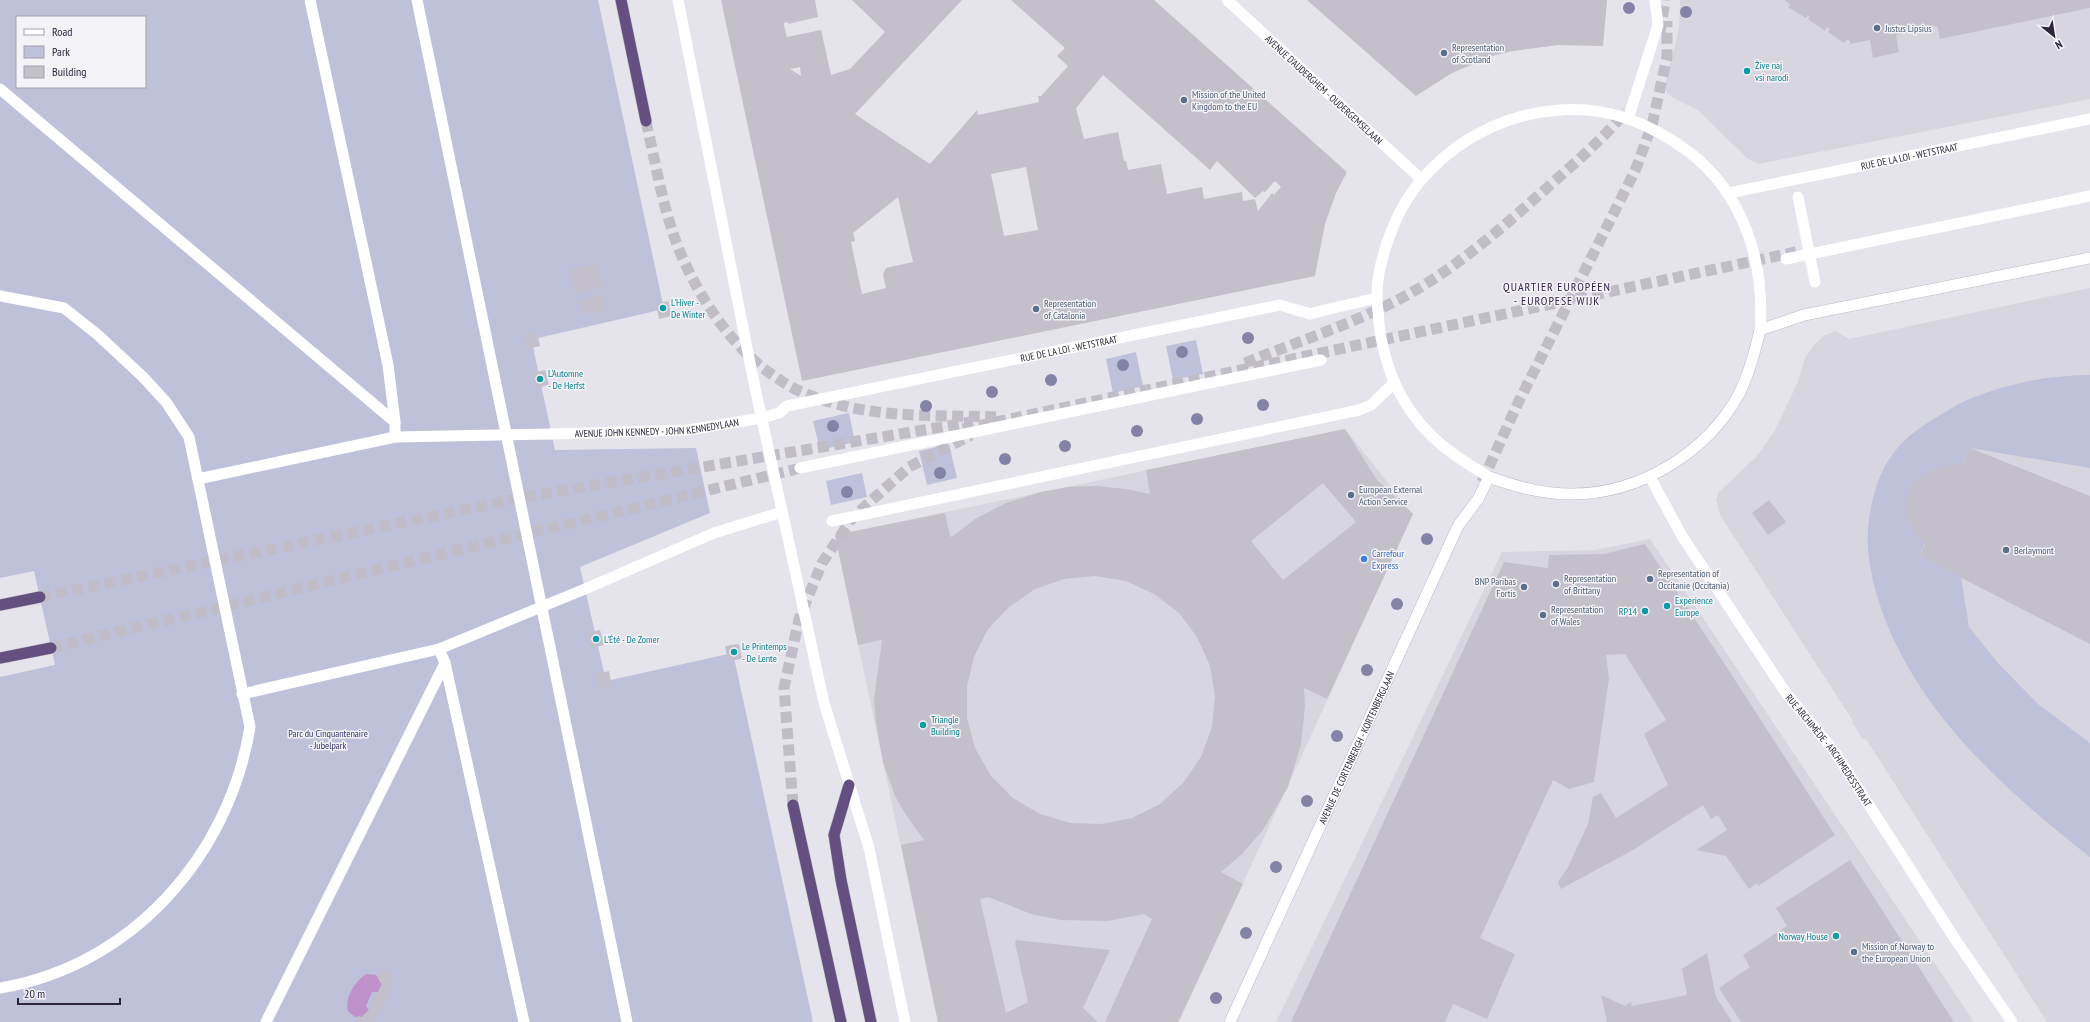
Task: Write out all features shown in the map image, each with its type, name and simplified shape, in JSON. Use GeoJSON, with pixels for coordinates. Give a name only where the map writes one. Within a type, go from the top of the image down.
{"type":"FeatureCollection","features":[{"type":"Feature","properties":{"kind":"highway"},"geometry":{"type":"LineString","coordinates":[[621,0],[646,121]]}},
{"type":"Feature","properties":{"kind":"highway"},"geometry":{"type":"LineString","coordinates":[[0,605],[40,597]]}},
{"type":"Feature","properties":{"kind":"highway"},"geometry":{"type":"LineString","coordinates":[[0,658],[51,648]]}},
{"type":"Feature","properties":{"kind":"highway"},"geometry":{"type":"LineString","coordinates":[[849,785],[834,835],[841,880],[871,1022]]}},
{"type":"Feature","properties":{"kind":"highway"},"geometry":{"type":"LineString","coordinates":[[792,805],[841,1022]]}},
{"type":"Feature","properties":{"kind":"street"},"geometry":{"type":"LineString","coordinates":[[310,0],[388,366],[395,422],[395,437]]}},
{"type":"Feature","properties":{"kind":"street"},"geometry":{"type":"LineString","coordinates":[[417,0],[627,1022]]}},
{"type":"Feature","properties":{"kind":"street"},"geometry":{"type":"LineString","coordinates":[[678,0],[762,418],[824,703],[869,848],[905,1022]]}},
{"type":"Feature","properties":{"kind":"street","name":"AVENUE D'AUDERGHEM - OUDERGEMSELAAN"},"geometry":{"type":"LineString","coordinates":[[1226,0],[1421,178]]}},
{"type":"Feature","properties":{"kind":"street"},"geometry":{"type":"LineString","coordinates":[[1628,119],[1658,26],[1655,0]]}},
{"type":"Feature","properties":{"kind":"street"},"geometry":{"type":"LineString","coordinates":[[0,89],[395,422]]}},
{"type":"Feature","properties":{"kind":"street"},"geometry":{"type":"LineString","coordinates":[[1588,110],[1628,119],[1668,136],[1702,162],[1729,193],[1747,226],[1757,265],[1762,304],[1760,330],[1754,356],[1738,394],[1715,428],[1685,456],[1650,477],[1630,485],[1601,492],[1572,494],[1544,493],[1516,487],[1489,477],[1450,453],[1418,422],[1394,383],[1382,348],[1377,298],[1383,255],[1398,214],[1421,178],[1444,156],[1470,138],[1498,124],[1547,111],[1588,110]]}},
{"type":"Feature","properties":{"kind":"street","name":"RUE DE LA LOI - WETSTRAAT"},"geometry":{"type":"LineString","coordinates":[[1729,193],[2090,119]]}},
{"type":"Feature","properties":{"kind":"street"},"geometry":{"type":"LineString","coordinates":[[1798,196],[1815,282]]}},
{"type":"Feature","properties":{"kind":"street"},"geometry":{"type":"LineString","coordinates":[[1786,259],[2090,196]]}},
{"type":"Feature","properties":{"kind":"street"},"geometry":{"type":"LineString","coordinates":[[1760,330],[1804,315],[2090,258]]}},
{"type":"Feature","properties":{"kind":"street"},"geometry":{"type":"LineString","coordinates":[[0,296],[64,308],[98,335],[143,377],[179,419],[189,436],[250,727],[245,757],[238,782],[216,830],[183,879],[145,920],[104,949],[85,960],[42,978],[0,988]]}},
{"type":"Feature","properties":{"kind":"street","name":"RUE DE LA LOI - WETSTRAAT"},"geometry":{"type":"LineString","coordinates":[[762,418],[779,414],[787,406],[1280,305],[1310,314],[1377,298]]}},
{"type":"Feature","properties":{"kind":"street"},"geometry":{"type":"LineString","coordinates":[[800,468],[1321,360]]}},
{"type":"Feature","properties":{"kind":"street"},"geometry":{"type":"LineString","coordinates":[[832,521],[1359,410],[1371,405],[1394,383]]}},
{"type":"Feature","properties":{"kind":"street","name":"AVENUE JOHN KENNEDY - JOHN KENNEDYLAAN"},"geometry":{"type":"LineString","coordinates":[[198,479],[395,437],[688,430],[762,418]]}},
{"type":"Feature","properties":{"kind":"street","name":"AVENUE DE CORTENBERGH - KORTENBERGLAAN"},"geometry":{"type":"LineString","coordinates":[[1230,1022],[1458,526],[1478,499],[1489,477]]}},
{"type":"Feature","properties":{"kind":"street","name":"RUE ARCHIMÈDE - ARCHIMEDESSTRAAT"},"geometry":{"type":"LineString","coordinates":[[1650,477],[1682,536],[1786,693],[1835,752],[1955,939],[2012,1022]]}},
{"type":"Feature","properties":{"kind":"street"},"geometry":{"type":"LineString","coordinates":[[242,694],[439,649],[714,534],[782,512]]}},
{"type":"Feature","properties":{"kind":"street"},"geometry":{"type":"LineString","coordinates":[[439,649],[445,663],[524,1022]]}},
{"type":"Feature","properties":{"kind":"street"},"geometry":{"type":"LineString","coordinates":[[266,1022],[445,663]]}},
{"type":"Feature","properties":{"kind":"shaded area"},"geometry":{"type":"Polygon","coordinates":[[[1680,0],[2090,0],[2090,99],[1758,164],[1747,158],[1699,111],[1670,96],[1666,92],[1666,82],[1679,28],[1680,0]]]}},
{"type":"Feature","properties":{"kind":"shaded area"},"geometry":{"type":"Polygon","coordinates":[[[2090,288],[2090,1022],[2047,1022],[1866,739],[1863,740],[1852,722],[1853,721],[1720,515],[1716,499],[1719,492],[1757,456],[1774,432],[1798,382],[1805,358],[1814,345],[1825,335],[1836,331],[1849,339],[2090,288]]]}},
{"type":"Feature","properties":{"kind":"shaded area","name":"Triangle Building"},"geometry":{"type":"Polygon","coordinates":[[[1345,429],[1413,514],[1179,1022],[938,1022],[835,535],[1345,429]]]}},
{"type":"Feature","properties":{"kind":"shaded area"},"geometry":{"type":"Polygon","coordinates":[[[1650,539],[1974,1022],[1276,1022],[1502,552],[1595,550],[1650,539]]]}},
{"type":"Feature","properties":{"kind":"shaded area"},"geometry":{"type":"Polygon","coordinates":[[[366,974],[376,975],[382,984],[378,992],[372,992],[366,1006],[369,1010],[362,1017],[355,1017],[348,1011],[347,1006],[349,996],[354,986],[366,974]]]}},
{"type":"Feature","properties":{"kind":"green space","name":"Parc du Cinquantenaire - Jubelpark"},"geometry":{"type":"Polygon","coordinates":[[[0,0],[598,0],[664,309],[538,338],[533,347],[555,450],[696,448],[710,513],[580,567],[606,681],[733,653],[813,1022],[0,1022],[0,677],[55,665],[34,571],[0,578],[0,0]]]}},
{"type":"Feature","properties":{"kind":"green space"},"geometry":{"type":"Polygon","coordinates":[[[1196,340],[1203,374],[1173,380],[1166,346],[1196,340]]]}},
{"type":"Feature","properties":{"kind":"green space"},"geometry":{"type":"Polygon","coordinates":[[[1136,352],[1143,386],[1113,393],[1106,359],[1136,352]]]}},
{"type":"Feature","properties":{"kind":"green space"},"geometry":{"type":"Polygon","coordinates":[[[2074,375],[2090,375],[2090,468],[1970,448],[1919,556],[1961,577],[1969,627],[1998,663],[2038,704],[2090,743],[2090,857],[2057,831],[1994,774],[1964,743],[1937,711],[1913,676],[1893,639],[1878,599],[1868,554],[1868,531],[1874,493],[1885,467],[1900,445],[1921,427],[1961,403],[2010,385],[2074,375]]]}},
{"type":"Feature","properties":{"kind":"green space"},"geometry":{"type":"Polygon","coordinates":[[[849,413],[855,442],[820,450],[813,421],[849,413]]]}},
{"type":"Feature","properties":{"kind":"green space"},"geometry":{"type":"Polygon","coordinates":[[[949,444],[957,478],[927,485],[919,451],[949,444]]]}},
{"type":"Feature","properties":{"kind":"green space"},"geometry":{"type":"Polygon","coordinates":[[[862,473],[867,497],[831,505],[826,481],[862,473]]]}},
{"type":"Feature","properties":{"kind":"building"},"geometry":{"type":"Polygon","coordinates":[[[721,0],[815,0],[818,17],[788,24],[788,22],[784,23],[784,25],[787,37],[821,30],[831,75],[850,69],[885,32],[852,0],[962,0],[855,114],[930,164],[977,110],[978,115],[1039,102],[1038,96],[1041,96],[1068,66],[1057,56],[1065,48],[1011,0],[1154,0],[1347,172],[1336,193],[1325,224],[1315,276],[802,381],[721,0]],[[800,67],[790,69],[801,76],[800,67]],[[1103,75],[1076,108],[1084,139],[1118,132],[1124,161],[1126,161],[1128,170],[1161,164],[1167,194],[1202,187],[1204,199],[1242,192],[1243,201],[1255,199],[1258,211],[1272,193],[1274,195],[1281,187],[1275,181],[1265,192],[1263,191],[1255,198],[1217,161],[1210,170],[1103,75]],[[1026,167],[991,174],[1004,236],[1038,230],[1026,167]],[[898,197],[853,233],[855,241],[851,242],[862,294],[886,288],[883,274],[886,268],[913,262],[898,197]]]}},
{"type":"Feature","properties":{"kind":"building"},"geometry":{"type":"Polygon","coordinates":[[[1307,0],[1607,1],[1603,46],[1558,45],[1513,51],[1492,56],[1452,73],[1416,96],[1307,0]]]}},
{"type":"Feature","properties":{"kind":"building","name":"Justus Lipsius"},"geometry":{"type":"Polygon","coordinates":[[[1785,0],[2090,0],[2090,8],[1940,39],[1937,26],[1896,35],[1899,52],[1873,58],[1870,40],[1850,44],[1850,41],[1847,40],[1844,43],[1828,32],[1830,29],[1827,27],[1825,31],[1808,19],[1810,17],[1808,15],[1806,18],[1788,7],[1790,5],[1785,0]]]}},
{"type":"Feature","properties":{"kind":"building"},"geometry":{"type":"Polygon","coordinates":[[[598,264],[603,287],[575,293],[570,269],[598,264]]]}},
{"type":"Feature","properties":{"kind":"building"},"geometry":{"type":"Polygon","coordinates":[[[603,295],[606,310],[582,315],[579,300],[603,295]]]}},
{"type":"Feature","properties":{"kind":"building","name":"L'Hiver - De Winter"},"geometry":{"type":"Polygon","coordinates":[[[668,301],[672,316],[659,319],[656,304],[668,301]]]}},
{"type":"Feature","properties":{"kind":"building"},"geometry":{"type":"Polygon","coordinates":[[[537,332],[540,346],[527,349],[524,335],[537,332]]]}},
{"type":"Feature","properties":{"kind":"building","name":"L'Automne - De Herfst"},"geometry":{"type":"Polygon","coordinates":[[[545,370],[549,385],[535,388],[532,373],[545,370]]]}},
{"type":"Feature","properties":{"kind":"building","name":"Triangle Building"},"geometry":{"type":"Polygon","coordinates":[[[1345,429],[1377,480],[1413,514],[1327,699],[1304,688],[1305,706],[1301,745],[1288,787],[1263,830],[1241,855],[1221,872],[1243,884],[1178,1022],[1105,1022],[1152,919],[1144,914],[1108,921],[1060,920],[1031,914],[988,897],[980,899],[1006,1013],[1028,1002],[1015,943],[1016,940],[1110,950],[1083,1008],[1098,1022],[938,1022],[901,845],[924,840],[906,815],[895,796],[883,762],[876,723],[874,699],[882,640],[858,645],[835,535],[945,513],[950,536],[952,537],[975,519],[1006,503],[1041,492],[1068,487],[1096,486],[1126,489],[1150,494],[1146,470],[1345,429]],[[1323,483],[1251,541],[1283,580],[1356,522],[1323,483]],[[1095,576],[1064,579],[1035,589],[1009,607],[988,629],[974,657],[967,687],[967,718],[975,748],[991,776],[1013,798],[1040,814],[1070,823],[1101,824],[1132,818],[1160,804],[1183,783],[1201,757],[1212,727],[1215,696],[1210,666],[1197,637],[1179,613],[1154,594],[1126,581],[1095,576]]]}},
{"type":"Feature","properties":{"kind":"building","name":"Berlaymont"},"geometry":{"type":"Polygon","coordinates":[[[1970,448],[2090,496],[2090,644],[1919,556],[1925,545],[1907,520],[1905,502],[1912,484],[1927,472],[1953,464],[1963,463],[1970,448]]]}},
{"type":"Feature","properties":{"kind":"building"},"geometry":{"type":"Polygon","coordinates":[[[1769,500],[1786,522],[1768,535],[1752,513],[1769,500]]]}},
{"type":"Feature","properties":{"kind":"building"},"geometry":{"type":"Polygon","coordinates":[[[1645,544],[1835,835],[1758,886],[1757,883],[1749,889],[1726,856],[1696,850],[1727,830],[1718,815],[1711,819],[1703,805],[1633,850],[1561,889],[1558,882],[1568,867],[1588,824],[1593,797],[1601,793],[1616,818],[1668,785],[1644,734],[1666,720],[1625,654],[1606,655],[1609,679],[1594,782],[1569,789],[1553,780],[1480,938],[1515,954],[1487,1019],[1453,1004],[1445,1022],[1291,1022],[1504,562],[1548,568],[1549,555],[1604,554],[1645,544]]]}},
{"type":"Feature","properties":{"kind":"building","name":"L'Été - De Zomer"},"geometry":{"type":"Polygon","coordinates":[[[600,630],[604,645],[591,648],[587,633],[600,630]]]}},
{"type":"Feature","properties":{"kind":"building","name":"Le Printemps - De Lente"},"geometry":{"type":"Polygon","coordinates":[[[739,644],[742,659],[728,661],[725,646],[739,644]]]}},
{"type":"Feature","properties":{"kind":"building"},"geometry":{"type":"Polygon","coordinates":[[[609,671],[612,686],[599,689],[596,674],[609,671]]]}},
{"type":"Feature","properties":{"kind":"building","name":"Norway House"},"geometry":{"type":"Polygon","coordinates":[[[1850,860],[1954,1022],[1741,1022],[1719,988],[1750,967],[1743,955],[1787,926],[1776,908],[1850,860]]]}},
{"type":"Feature","properties":{"kind":"building"},"geometry":{"type":"Polygon","coordinates":[[[1707,953],[1716,997],[1732,1022],[1607,1022],[1601,995],[1625,1006],[1631,1002],[1632,1006],[1687,995],[1682,969],[1707,953]]]}},
{"type":"Feature","properties":{"kind":"building"},"geometry":{"type":"Polygon","coordinates":[[[383,969],[393,974],[390,993],[385,1004],[374,1022],[355,1022],[358,1016],[362,1017],[369,1010],[382,984],[378,979],[383,969]]]}},
{"type":"Feature","properties":{"kind":"tunnel"},"geometry":{"type":"LineString","coordinates":[[1660,33],[1665,0]]}},
{"type":"Feature","properties":{"kind":"tunnel"},"geometry":{"type":"LineString","coordinates":[[1482,482],[1518,403],[1635,171],[1652,125],[1667,57],[1667,21]]}},
{"type":"Feature","properties":{"kind":"tunnel"},"geometry":{"type":"LineString","coordinates":[[1245,363],[1368,314],[1426,284],[1498,231],[1579,160],[1626,111]]}},
{"type":"Feature","properties":{"kind":"tunnel"},"geometry":{"type":"LineString","coordinates":[[646,121],[667,212],[684,262],[705,301],[731,337],[763,368],[795,389],[819,399],[863,410],[901,414],[998,417]]}},
{"type":"Feature","properties":{"kind":"tunnel"},"geometry":{"type":"LineString","coordinates":[[963,429],[1796,252]]}},
{"type":"Feature","properties":{"kind":"tunnel"},"geometry":{"type":"LineString","coordinates":[[40,597],[536,495],[971,422]]}},
{"type":"Feature","properties":{"kind":"tunnel"},"geometry":{"type":"LineString","coordinates":[[793,805],[784,688],[799,619],[822,563],[853,517],[909,467],[971,435]]}},
{"type":"Feature","properties":{"kind":"tunnel"},"geometry":{"type":"LineString","coordinates":[[51,648],[809,466]]}},
{"type":"Feature","properties":{"kind":"place","name":"Justus Lipsius"},"geometry":{"type":"Point","coordinates":[1877,28]}},
{"type":"Feature","properties":{"kind":"place","name":"Representation of Scotland"},"geometry":{"type":"Point","coordinates":[1444,53]}},
{"type":"Feature","properties":{"kind":"place","name":"Žive naj vsi narodi"},"geometry":{"type":"Point","coordinates":[1747,71]}},
{"type":"Feature","properties":{"kind":"place","name":"Mission of the United Kingdom to the EU"},"geometry":{"type":"Point","coordinates":[1184,100]}},
{"type":"Feature","properties":{"kind":"place","name":"L'Hiver - De Winter"},"geometry":{"type":"Point","coordinates":[663,308]}},
{"type":"Feature","properties":{"kind":"place","name":"Representation of Catalonia"},"geometry":{"type":"Point","coordinates":[1036,309]}},
{"type":"Feature","properties":{"kind":"place","name":"L'Automne - De Herfst"},"geometry":{"type":"Point","coordinates":[540,379]}},
{"type":"Feature","properties":{"kind":"place","name":"European External Action Service"},"geometry":{"type":"Point","coordinates":[1351,495]}},
{"type":"Feature","properties":{"kind":"place","name":"Berlaymont"},"geometry":{"type":"Point","coordinates":[2006,550]}},
{"type":"Feature","properties":{"kind":"place","name":"Carrefour Express"},"geometry":{"type":"Point","coordinates":[1364,559]}},
{"type":"Feature","properties":{"kind":"place","name":"Representation of Occitanie (Occitania)"},"geometry":{"type":"Point","coordinates":[1650,579]}},
{"type":"Feature","properties":{"kind":"place","name":"Representation of Brittany"},"geometry":{"type":"Point","coordinates":[1556,584]}},
{"type":"Feature","properties":{"kind":"place","name":"BNP Paribas Fortis"},"geometry":{"type":"Point","coordinates":[1524,587]}},
{"type":"Feature","properties":{"kind":"place","name":"Experience Europe"},"geometry":{"type":"Point","coordinates":[1667,606]}},
{"type":"Feature","properties":{"kind":"place","name":"RP14"},"geometry":{"type":"Point","coordinates":[1645,611]}},
{"type":"Feature","properties":{"kind":"place","name":"Representation of Wales"},"geometry":{"type":"Point","coordinates":[1543,615]}},
{"type":"Feature","properties":{"kind":"place","name":"L'Été - De Zomer"},"geometry":{"type":"Point","coordinates":[596,639]}},
{"type":"Feature","properties":{"kind":"place","name":"Le Printemps - De Lente"},"geometry":{"type":"Point","coordinates":[734,652]}},
{"type":"Feature","properties":{"kind":"place","name":"Triangle Building"},"geometry":{"type":"Point","coordinates":[923,725]}},
{"type":"Feature","properties":{"kind":"place","name":"Norway House"},"geometry":{"type":"Point","coordinates":[1836,936]}},
{"type":"Feature","properties":{"kind":"place","name":"Mission of Norway to the European Union"},"geometry":{"type":"Point","coordinates":[1854,952]}},
{"type":"Feature","properties":{"kind":"district","name":"QUARTIER EUROPÉEN - EUROPESE WIJK"},"geometry":{"type":"Point","coordinates":[1557,293]}}]}
